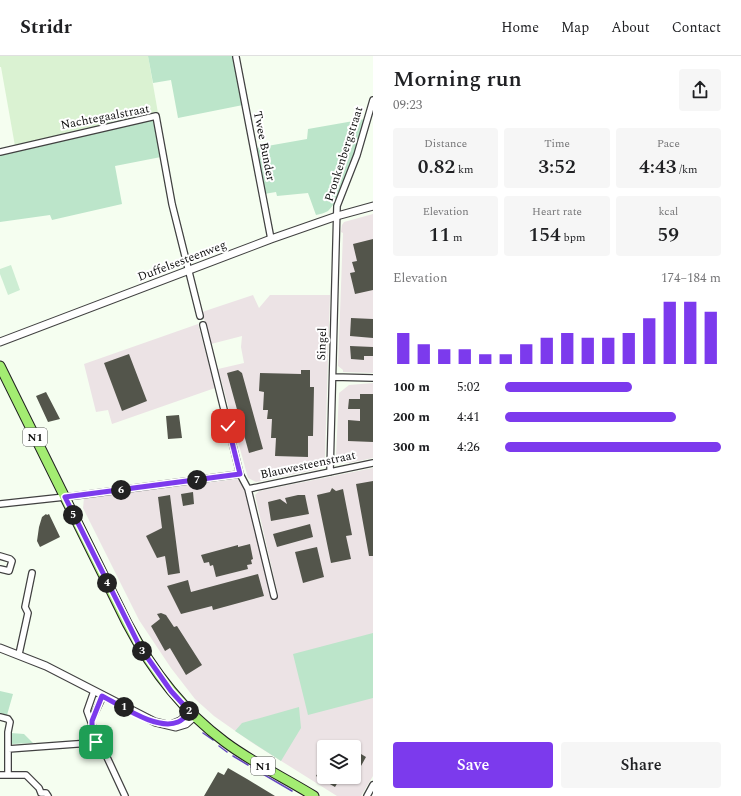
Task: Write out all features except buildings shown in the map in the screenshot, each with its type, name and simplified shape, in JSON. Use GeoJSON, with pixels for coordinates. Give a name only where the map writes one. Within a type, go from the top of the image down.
{"type":"FeatureCollection","features":[{"type":"Feature","properties":{"kind":"main road","name":"N1"},"geometry":{"type":"LineString","coordinates":[[0,366],[140,647],[171,691],[215,735],[235,749],[314,796]]}},
{"type":"Feature","properties":{"kind":"street","name":"Twee Bunder"},"geometry":{"type":"LineString","coordinates":[[236,57],[271,239]]}},
{"type":"Feature","properties":{"kind":"street","name":"Pronkenbergstraat"},"geometry":{"type":"LineString","coordinates":[[337,216],[338,204],[357,155],[373,100]]}},
{"type":"Feature","properties":{"kind":"street","name":"Nachtegaalstraat"},"geometry":{"type":"LineString","coordinates":[[0,152],[156,116],[172,204],[189,271]]}},
{"type":"Feature","properties":{"kind":"street","name":"Duffelsesteenweg"},"geometry":{"type":"LineString","coordinates":[[0,342],[271,239],[337,216],[373,206]]}},
{"type":"Feature","properties":{"kind":"street","name":"Singel"},"geometry":{"type":"LineString","coordinates":[[330,472],[337,216]]}},
{"type":"Feature","properties":{"kind":"street"},"geometry":{"type":"LineString","coordinates":[[189,271],[200,316]]}},
{"type":"Feature","properties":{"kind":"street","name":"Blauwesteenstraat"},"geometry":{"type":"LineString","coordinates":[[203,325],[240,474],[248,489],[274,596]]}},
{"type":"Feature","properties":{"kind":"street"},"geometry":{"type":"LineString","coordinates":[[333,377],[373,378]]}},
{"type":"Feature","properties":{"kind":"street","name":"Blauwesteenstraat"},"geometry":{"type":"LineString","coordinates":[[248,489],[373,463]]}},
{"type":"Feature","properties":{"kind":"street"},"geometry":{"type":"LineString","coordinates":[[0,504],[240,474]]}},
{"type":"Feature","properties":{"kind":"street"},"geometry":{"type":"LineString","coordinates":[[0,556],[10,558],[12,561],[9,570],[0,569]]}},
{"type":"Feature","properties":{"kind":"street"},"geometry":{"type":"LineString","coordinates":[[19,654],[28,613],[25,607],[32,573]]}},
{"type":"Feature","properties":{"kind":"street"},"geometry":{"type":"LineString","coordinates":[[0,648],[19,654],[46,666],[136,714],[162,725],[176,727],[182,726],[193,714]]}},
{"type":"Feature","properties":{"kind":"street"},"geometry":{"type":"LineString","coordinates":[[94,691],[87,711],[99,741],[125,796]]}},
{"type":"Feature","properties":{"kind":"street"},"geometry":{"type":"LineString","coordinates":[[92,721],[102,696]]}},
{"type":"Feature","properties":{"kind":"street"},"geometry":{"type":"LineString","coordinates":[[0,717],[8,719],[10,722],[8,775]]}},
{"type":"Feature","properties":{"kind":"street"},"geometry":{"type":"LineString","coordinates":[[8,749],[90,743],[99,741]]}},
{"type":"Feature","properties":{"kind":"street"},"geometry":{"type":"LineString","coordinates":[[0,775],[26,776],[39,788],[40,794],[46,793],[48,796]]}},
{"type":"Feature","properties":{"kind":"street"},"geometry":{"type":"LineString","coordinates":[[366,796],[373,785]]}},
{"type":"Feature","properties":{"kind":"shaded area"},"geometry":{"type":"Polygon","coordinates":[[[373,214],[373,373],[343,372],[343,370],[338,366],[343,233],[341,232],[342,225],[344,222],[373,214]]]}},
{"type":"Feature","properties":{"kind":"shaded area"},"geometry":{"type":"Polygon","coordinates":[[[253,295],[259,308],[270,295],[330,295],[324,465],[319,469],[256,482],[248,478],[218,369],[244,363],[241,347],[242,336],[211,344],[202,312],[253,295]]]}},
{"type":"Feature","properties":{"kind":"shaded area"},"geometry":{"type":"Polygon","coordinates":[[[198,324],[215,388],[112,424],[108,410],[96,412],[84,364],[198,324]]]}},
{"type":"Feature","properties":{"kind":"shaded area"},"geometry":{"type":"Polygon","coordinates":[[[373,383],[373,458],[349,463],[342,462],[336,455],[339,393],[349,385],[373,383]]]}},
{"type":"Feature","properties":{"kind":"shaded area"},"geometry":{"type":"Polygon","coordinates":[[[373,468],[373,776],[361,796],[337,796],[318,784],[361,784],[361,740],[317,740],[317,783],[251,742],[214,716],[195,699],[171,668],[139,620],[83,508],[84,498],[237,479],[243,484],[272,597],[278,595],[255,495],[259,491],[373,468]]]}},
{"type":"Feature","properties":{"kind":"green space"},"geometry":{"type":"Polygon","coordinates":[[[0,56],[148,56],[158,113],[15,146],[0,67],[0,56]]]}},
{"type":"Feature","properties":{"kind":"green space"},"geometry":{"type":"Polygon","coordinates":[[[148,56],[235,56],[243,105],[178,118],[171,80],[153,83],[148,56]]]}},
{"type":"Feature","properties":{"kind":"green space"},"geometry":{"type":"Polygon","coordinates":[[[365,119],[344,182],[334,204],[328,211],[316,215],[308,193],[277,196],[276,192],[264,194],[256,148],[307,139],[308,129],[365,119]]]}},
{"type":"Feature","properties":{"kind":"green space"},"geometry":{"type":"Polygon","coordinates":[[[153,120],[161,157],[115,166],[122,204],[52,220],[50,215],[0,222],[0,154],[153,120]]]}},
{"type":"Feature","properties":{"kind":"green space"},"geometry":{"type":"Polygon","coordinates":[[[11,265],[20,290],[8,295],[0,274],[0,269],[11,265]]]}},
{"type":"Feature","properties":{"kind":"green space"},"geometry":{"type":"Polygon","coordinates":[[[373,633],[373,698],[308,715],[293,654],[373,633]]]}},
{"type":"Feature","properties":{"kind":"green space"},"geometry":{"type":"Polygon","coordinates":[[[0,691],[13,694],[7,715],[0,713],[0,691]]]}},
{"type":"Feature","properties":{"kind":"green space"},"geometry":{"type":"Polygon","coordinates":[[[299,707],[301,728],[281,761],[235,731],[242,723],[299,707]]]}},
{"type":"Feature","properties":{"kind":"green space"},"geometry":{"type":"Polygon","coordinates":[[[11,733],[24,734],[33,743],[11,744],[11,733]]]}},
{"type":"Feature","properties":{"kind":"waterway"},"geometry":{"type":"LineString","coordinates":[[203,733],[213,740]]}},
{"type":"Feature","properties":{"kind":"waterway"},"geometry":{"type":"LineString","coordinates":[[219,746],[227,752]]}},
{"type":"Feature","properties":{"kind":"waterway"},"geometry":{"type":"LineString","coordinates":[[233,756],[248,765]]}},
{"type":"Feature","properties":{"kind":"waterway"},"geometry":{"type":"LineString","coordinates":[[251,767],[292,791]]}},
{"type":"Feature","properties":{"kind":"route"},"geometry":{"type":"LineString","coordinates":[[96,742],[99,741],[92,725],[92,721],[102,696],[136,714],[162,725],[173,724],[180,721],[190,712],[154,669],[140,647],[65,497],[240,474],[228,426]]}}]}
